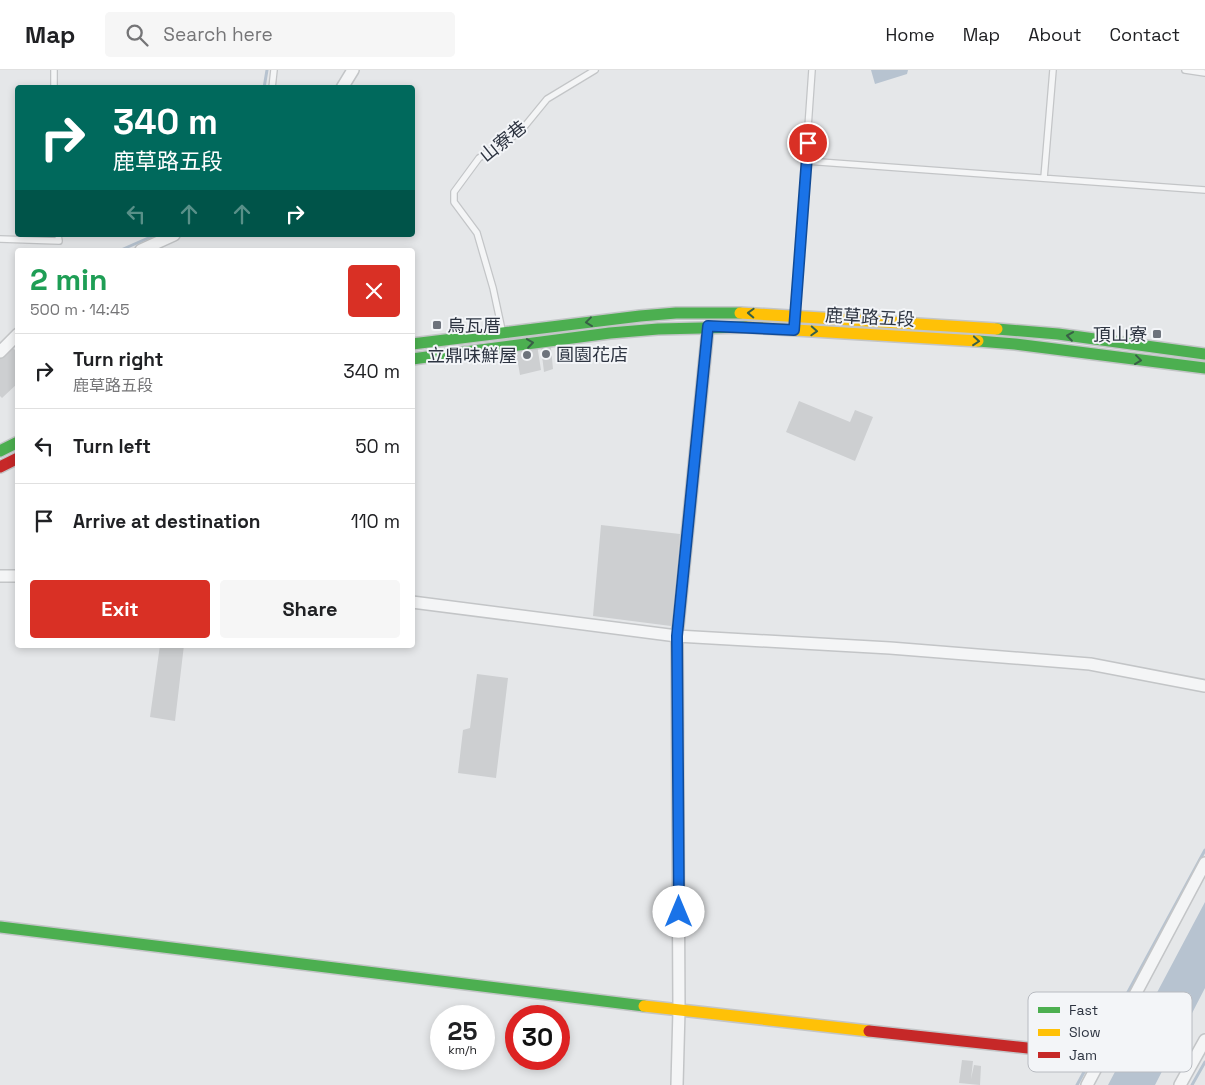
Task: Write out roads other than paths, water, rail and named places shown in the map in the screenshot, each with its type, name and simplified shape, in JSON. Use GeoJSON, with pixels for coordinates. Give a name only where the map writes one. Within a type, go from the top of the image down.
{"type":"FeatureCollection","features":[{"type":"Feature","properties":{"kind":"main road","name":"鹿草路五段"},"geometry":{"type":"LineString","coordinates":[[415,344],[640,316],[740,313],[950,324],[1058,334],[1205,354]]}},
{"type":"Feature","properties":{"kind":"main road","name":"鹿草路五段"},"geometry":{"type":"LineString","coordinates":[[415,359],[610,333],[708,326],[939,338],[1015,344],[1205,368]]}},
{"type":"Feature","properties":{"kind":"main road"},"geometry":{"type":"LineString","coordinates":[[0,451],[15,444]]}},
{"type":"Feature","properties":{"kind":"main road"},"geometry":{"type":"LineString","coordinates":[[0,467],[15,460]]}},
{"type":"Feature","properties":{"kind":"main road"},"geometry":{"type":"LineString","coordinates":[[0,927],[679,1010],[1028,1048]]}},
{"type":"Feature","properties":{"kind":"street"},"geometry":{"type":"LineString","coordinates":[[344,85],[353,70]]}},
{"type":"Feature","properties":{"kind":"street"},"geometry":{"type":"LineString","coordinates":[[145,248],[170,237]]}},
{"type":"Feature","properties":{"kind":"street"},"geometry":{"type":"LineString","coordinates":[[677,1085],[679,1010],[677,636],[708,326]]}},
{"type":"Feature","properties":{"kind":"street"},"geometry":{"type":"LineString","coordinates":[[0,352],[15,337]]}},
{"type":"Feature","properties":{"kind":"street"},"geometry":{"type":"LineString","coordinates":[[0,576],[15,576]]}},
{"type":"Feature","properties":{"kind":"street"},"geometry":{"type":"LineString","coordinates":[[415,602],[677,636],[890,648],[1090,664],[1205,686]]}},
{"type":"Feature","properties":{"kind":"street"},"geometry":{"type":"LineString","coordinates":[[1136,992],[1205,863]]}},
{"type":"Feature","properties":{"kind":"street"},"geometry":{"type":"LineString","coordinates":[[1192,1063],[1205,1040]]}},
{"type":"Feature","properties":{"kind":"street"},"geometry":{"type":"LineString","coordinates":[[1087,1085],[1094,1072]]}},
{"type":"Feature","properties":{"kind":"street"},"geometry":{"type":"LineString","coordinates":[[1180,1085],[1187,1072]]}},
{"type":"Feature","properties":{"kind":"lane"},"geometry":{"type":"LineString","coordinates":[[54,70],[54,85]]}},
{"type":"Feature","properties":{"kind":"lane"},"geometry":{"type":"LineString","coordinates":[[272,85],[274,70]]}},
{"type":"Feature","properties":{"kind":"lane","name":"山寮巷"},"geometry":{"type":"LineString","coordinates":[[505,347],[477,233],[454,202],[454,192],[479,158],[520,132],[547,99],[595,70]]}},
{"type":"Feature","properties":{"kind":"lane"},"geometry":{"type":"LineString","coordinates":[[794,330],[812,70]]}},
{"type":"Feature","properties":{"kind":"lane"},"geometry":{"type":"LineString","coordinates":[[1044,178],[1052,70]]}},
{"type":"Feature","properties":{"kind":"lane"},"geometry":{"type":"LineString","coordinates":[[1185,70],[1205,73]]}},
{"type":"Feature","properties":{"kind":"lane"},"geometry":{"type":"LineString","coordinates":[[806,161],[1205,190]]}},
{"type":"Feature","properties":{"kind":"lane"},"geometry":{"type":"LineString","coordinates":[[0,239],[59,242],[58,237]]}},
{"type":"Feature","properties":{"kind":"water"},"geometry":{"type":"Polygon","coordinates":[[[871,70],[908,70],[907,74],[875,84],[871,70]]]}},
{"type":"Feature","properties":{"kind":"water"},"geometry":{"type":"Polygon","coordinates":[[[1205,902],[1205,988],[1192,1013],[1192,992],[1157,992],[1205,902]]]}},
{"type":"Feature","properties":{"kind":"water"},"geometry":{"type":"Polygon","coordinates":[[[1115,1072],[1162,1072],[1155,1085],[1108,1085],[1115,1072]]]}},
{"type":"Feature","properties":{"kind":"waterway"},"geometry":{"type":"LineString","coordinates":[[264,85],[267,70]]}},
{"type":"Feature","properties":{"kind":"waterway"},"geometry":{"type":"LineString","coordinates":[[126,248],[150,237]]}},
{"type":"Feature","properties":{"kind":"waterway"},"geometry":{"type":"LineString","coordinates":[[1128,992],[1205,850]]}},
{"type":"Feature","properties":{"kind":"waterway"},"geometry":{"type":"LineString","coordinates":[[1192,1085],[1205,1062]]}},
{"type":"Feature","properties":{"kind":"waterway"},"geometry":{"type":"LineString","coordinates":[[1077,1085],[1084,1072]]}},
{"type":"Feature","properties":{"kind":"place","name":"烏瓦厝"},"geometry":{"type":"Point","coordinates":[437,325]}},
{"type":"Feature","properties":{"kind":"place","name":"頂山寮"},"geometry":{"type":"Point","coordinates":[1157,334]}},
{"type":"Feature","properties":{"kind":"place","name":"圓園花店"},"geometry":{"type":"Point","coordinates":[546,354]}},
{"type":"Feature","properties":{"kind":"place","name":"立鼎味鮮屋"},"geometry":{"type":"Point","coordinates":[527,355]}}]}
